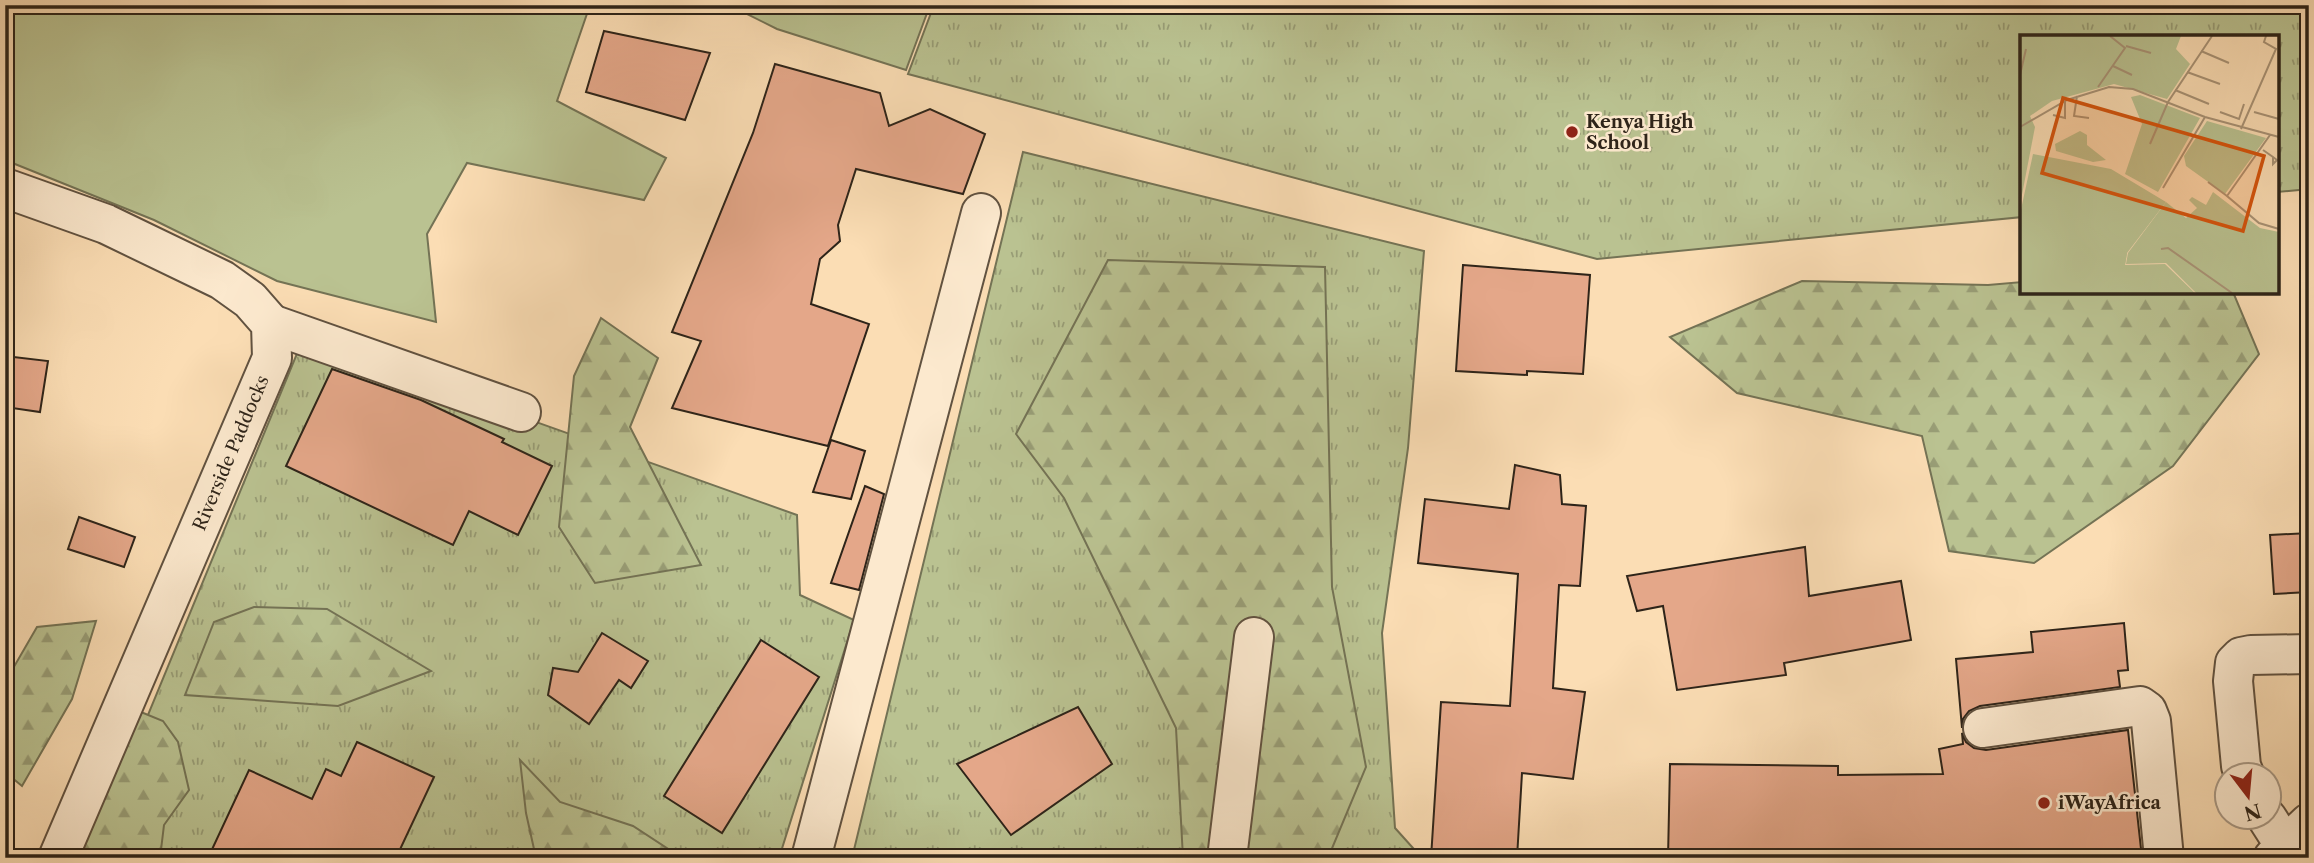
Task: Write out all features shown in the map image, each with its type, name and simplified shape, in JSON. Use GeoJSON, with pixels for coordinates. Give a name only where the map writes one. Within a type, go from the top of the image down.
{"type":"FeatureCollection","features":[{"type":"Feature","properties":{"kind":"street"},"geometry":{"type":"LineString","coordinates":[[5,188],[106,224],[222,280],[250,300],[271,324],[521,412]]}},
{"type":"Feature","properties":{"kind":"street"},"geometry":{"type":"LineString","coordinates":[[811,858],[981,214]]}},
{"type":"Feature","properties":{"kind":"street","name":"Riverside Paddocks"},"geometry":{"type":"LineString","coordinates":[[58,858],[272,358],[271,324]]}},
{"type":"Feature","properties":{"kind":"street"},"geometry":{"type":"LineString","coordinates":[[1227,858],[1254,637]]}},
{"type":"Feature","properties":{"kind":"street"},"geometry":{"type":"LineString","coordinates":[[2241,762],[2233,681],[2235,663],[2241,657],[2251,654],[2309,654]]}},
{"type":"Feature","properties":{"kind":"street"},"geometry":{"type":"LineString","coordinates":[[1983,728],[2140,706],[2151,721],[2164,858]]}},
{"type":"Feature","properties":{"kind":"green space"},"geometry":{"type":"Polygon","coordinates":[[[5,5],[590,5],[557,101],[666,158],[644,200],[467,163],[427,234],[436,322],[277,281],[154,220],[5,160],[5,5]]]}},
{"type":"Feature","properties":{"kind":"green space"},"geometry":{"type":"Polygon","coordinates":[[[729,5],[930,5],[906,70],[777,29],[729,5]]]}},
{"type":"Feature","properties":{"kind":"green space","name":"Kenya High School"},"geometry":{"type":"Polygon","coordinates":[[[934,5],[2309,5],[2309,189],[2279,192],[2279,35],[2020,35],[2020,217],[1597,259],[908,74],[934,5]]]}},
{"type":"Feature","properties":{"kind":"green space"},"geometry":{"type":"Polygon","coordinates":[[[1023,152],[1424,251],[1408,448],[1382,633],[1395,828],[1422,858],[852,858],[1023,152]]]}},
{"type":"Feature","properties":{"kind":"green space"},"geometry":{"type":"Polygon","coordinates":[[[1108,260],[1325,267],[1332,587],[1366,767],[1328,858],[1183,858],[1176,728],[1064,498],[1016,434],[1108,260]]]}},
{"type":"Feature","properties":{"kind":"green space"},"geometry":{"type":"Polygon","coordinates":[[[1802,281],[1988,285],[2020,282],[2020,294],[2234,294],[2259,354],[2173,466],[2034,563],[1949,551],[1922,436],[1737,393],[1670,337],[1802,281]]]}},
{"type":"Feature","properties":{"kind":"green space"},"geometry":{"type":"Polygon","coordinates":[[[601,318],[658,358],[630,427],[701,565],[595,583],[559,527],[574,376],[601,318]]]}},
{"type":"Feature","properties":{"kind":"green space"},"geometry":{"type":"Polygon","coordinates":[[[303,339],[797,515],[800,595],[854,620],[779,858],[89,858],[303,339]]]}},
{"type":"Feature","properties":{"kind":"green space"},"geometry":{"type":"Polygon","coordinates":[[[254,607],[327,609],[431,671],[338,706],[185,695],[214,622],[254,607]]]}},
{"type":"Feature","properties":{"kind":"green space"},"geometry":{"type":"Polygon","coordinates":[[[96,621],[72,699],[22,786],[5,772],[5,671],[11,672],[37,627],[96,621]]]}},
{"type":"Feature","properties":{"kind":"green space"},"geometry":{"type":"Polygon","coordinates":[[[136,710],[163,721],[178,742],[189,790],[164,825],[160,858],[69,858],[136,710]]]}},
{"type":"Feature","properties":{"kind":"green space"},"geometry":{"type":"Polygon","coordinates":[[[520,760],[560,802],[633,826],[682,858],[536,858],[526,813],[520,760]]]}},
{"type":"Feature","properties":{"kind":"building"},"geometry":{"type":"Polygon","coordinates":[[[604,31],[710,53],[685,120],[586,92],[604,31]]]}},
{"type":"Feature","properties":{"kind":"building"},"geometry":{"type":"Polygon","coordinates":[[[775,64],[880,93],[889,126],[930,109],[985,134],[963,194],[856,169],[838,225],[840,241],[820,259],[811,304],[869,324],[828,446],[672,408],[701,341],[672,332],[753,133],[775,64]]]}},
{"type":"Feature","properties":{"kind":"building"},"geometry":{"type":"Polygon","coordinates":[[[1463,265],[1590,275],[1583,374],[1527,371],[1527,375],[1456,371],[1463,265]]]}},
{"type":"Feature","properties":{"kind":"building"},"geometry":{"type":"Polygon","coordinates":[[[5,356],[48,361],[40,412],[5,407],[5,356]]]}},
{"type":"Feature","properties":{"kind":"building"},"geometry":{"type":"Polygon","coordinates":[[[332,369],[421,400],[504,439],[502,442],[552,466],[518,535],[469,511],[453,545],[286,466],[332,369]]]}},
{"type":"Feature","properties":{"kind":"building"},"geometry":{"type":"Polygon","coordinates":[[[831,440],[865,451],[851,499],[813,492],[831,440]]]}},
{"type":"Feature","properties":{"kind":"building"},"geometry":{"type":"Polygon","coordinates":[[[1515,465],[1560,475],[1562,504],[1586,506],[1580,586],[1559,585],[1553,688],[1585,692],[1573,779],[1522,773],[1517,858],[1431,858],[1441,702],[1510,706],[1518,574],[1418,563],[1425,499],[1509,509],[1515,465]]]}},
{"type":"Feature","properties":{"kind":"building"},"geometry":{"type":"Polygon","coordinates":[[[865,486],[884,494],[859,590],[831,583],[865,486]]]}},
{"type":"Feature","properties":{"kind":"building"},"geometry":{"type":"Polygon","coordinates":[[[79,517],[135,537],[124,567],[68,549],[79,517]]]}},
{"type":"Feature","properties":{"kind":"building"},"geometry":{"type":"Polygon","coordinates":[[[2309,533],[2309,592],[2274,594],[2270,535],[2309,533]]]}},
{"type":"Feature","properties":{"kind":"building"},"geometry":{"type":"Polygon","coordinates":[[[1805,547],[1809,596],[1901,581],[1911,640],[1784,663],[1786,675],[1677,690],[1663,606],[1637,611],[1627,576],[1805,547]]]}},
{"type":"Feature","properties":{"kind":"building"},"geometry":{"type":"Polygon","coordinates":[[[2124,623],[2128,670],[2118,671],[2120,687],[1980,706],[1969,711],[1963,719],[1962,728],[1956,659],[2033,652],[2031,632],[2124,623]]]}},
{"type":"Feature","properties":{"kind":"building"},"geometry":{"type":"Polygon","coordinates":[[[602,633],[648,661],[631,688],[619,680],[589,724],[548,695],[553,668],[578,672],[602,633]]]}},
{"type":"Feature","properties":{"kind":"building"},"geometry":{"type":"Polygon","coordinates":[[[761,640],[819,677],[722,833],[664,796],[761,640]]]}},
{"type":"Feature","properties":{"kind":"building"},"geometry":{"type":"Polygon","coordinates":[[[1078,707],[1112,764],[1011,835],[957,764],[1078,707]]]}},
{"type":"Feature","properties":{"kind":"building"},"geometry":{"type":"Polygon","coordinates":[[[2128,730],[2142,858],[1668,858],[1670,764],[1838,766],[1838,775],[1943,774],[1939,749],[1963,744],[1962,733],[1966,742],[1974,748],[1986,750],[2128,730]]]}},
{"type":"Feature","properties":{"kind":"building"},"geometry":{"type":"Polygon","coordinates":[[[357,742],[434,777],[396,858],[208,858],[249,770],[312,799],[326,769],[341,776],[357,742]]]}},
{"type":"Feature","properties":{"kind":"place","name":"Kenya High School"},"geometry":{"type":"Point","coordinates":[1572,132]}},
{"type":"Feature","properties":{"kind":"place","name":"iWayAfrica"},"geometry":{"type":"Point","coordinates":[2044,803]}}]}
